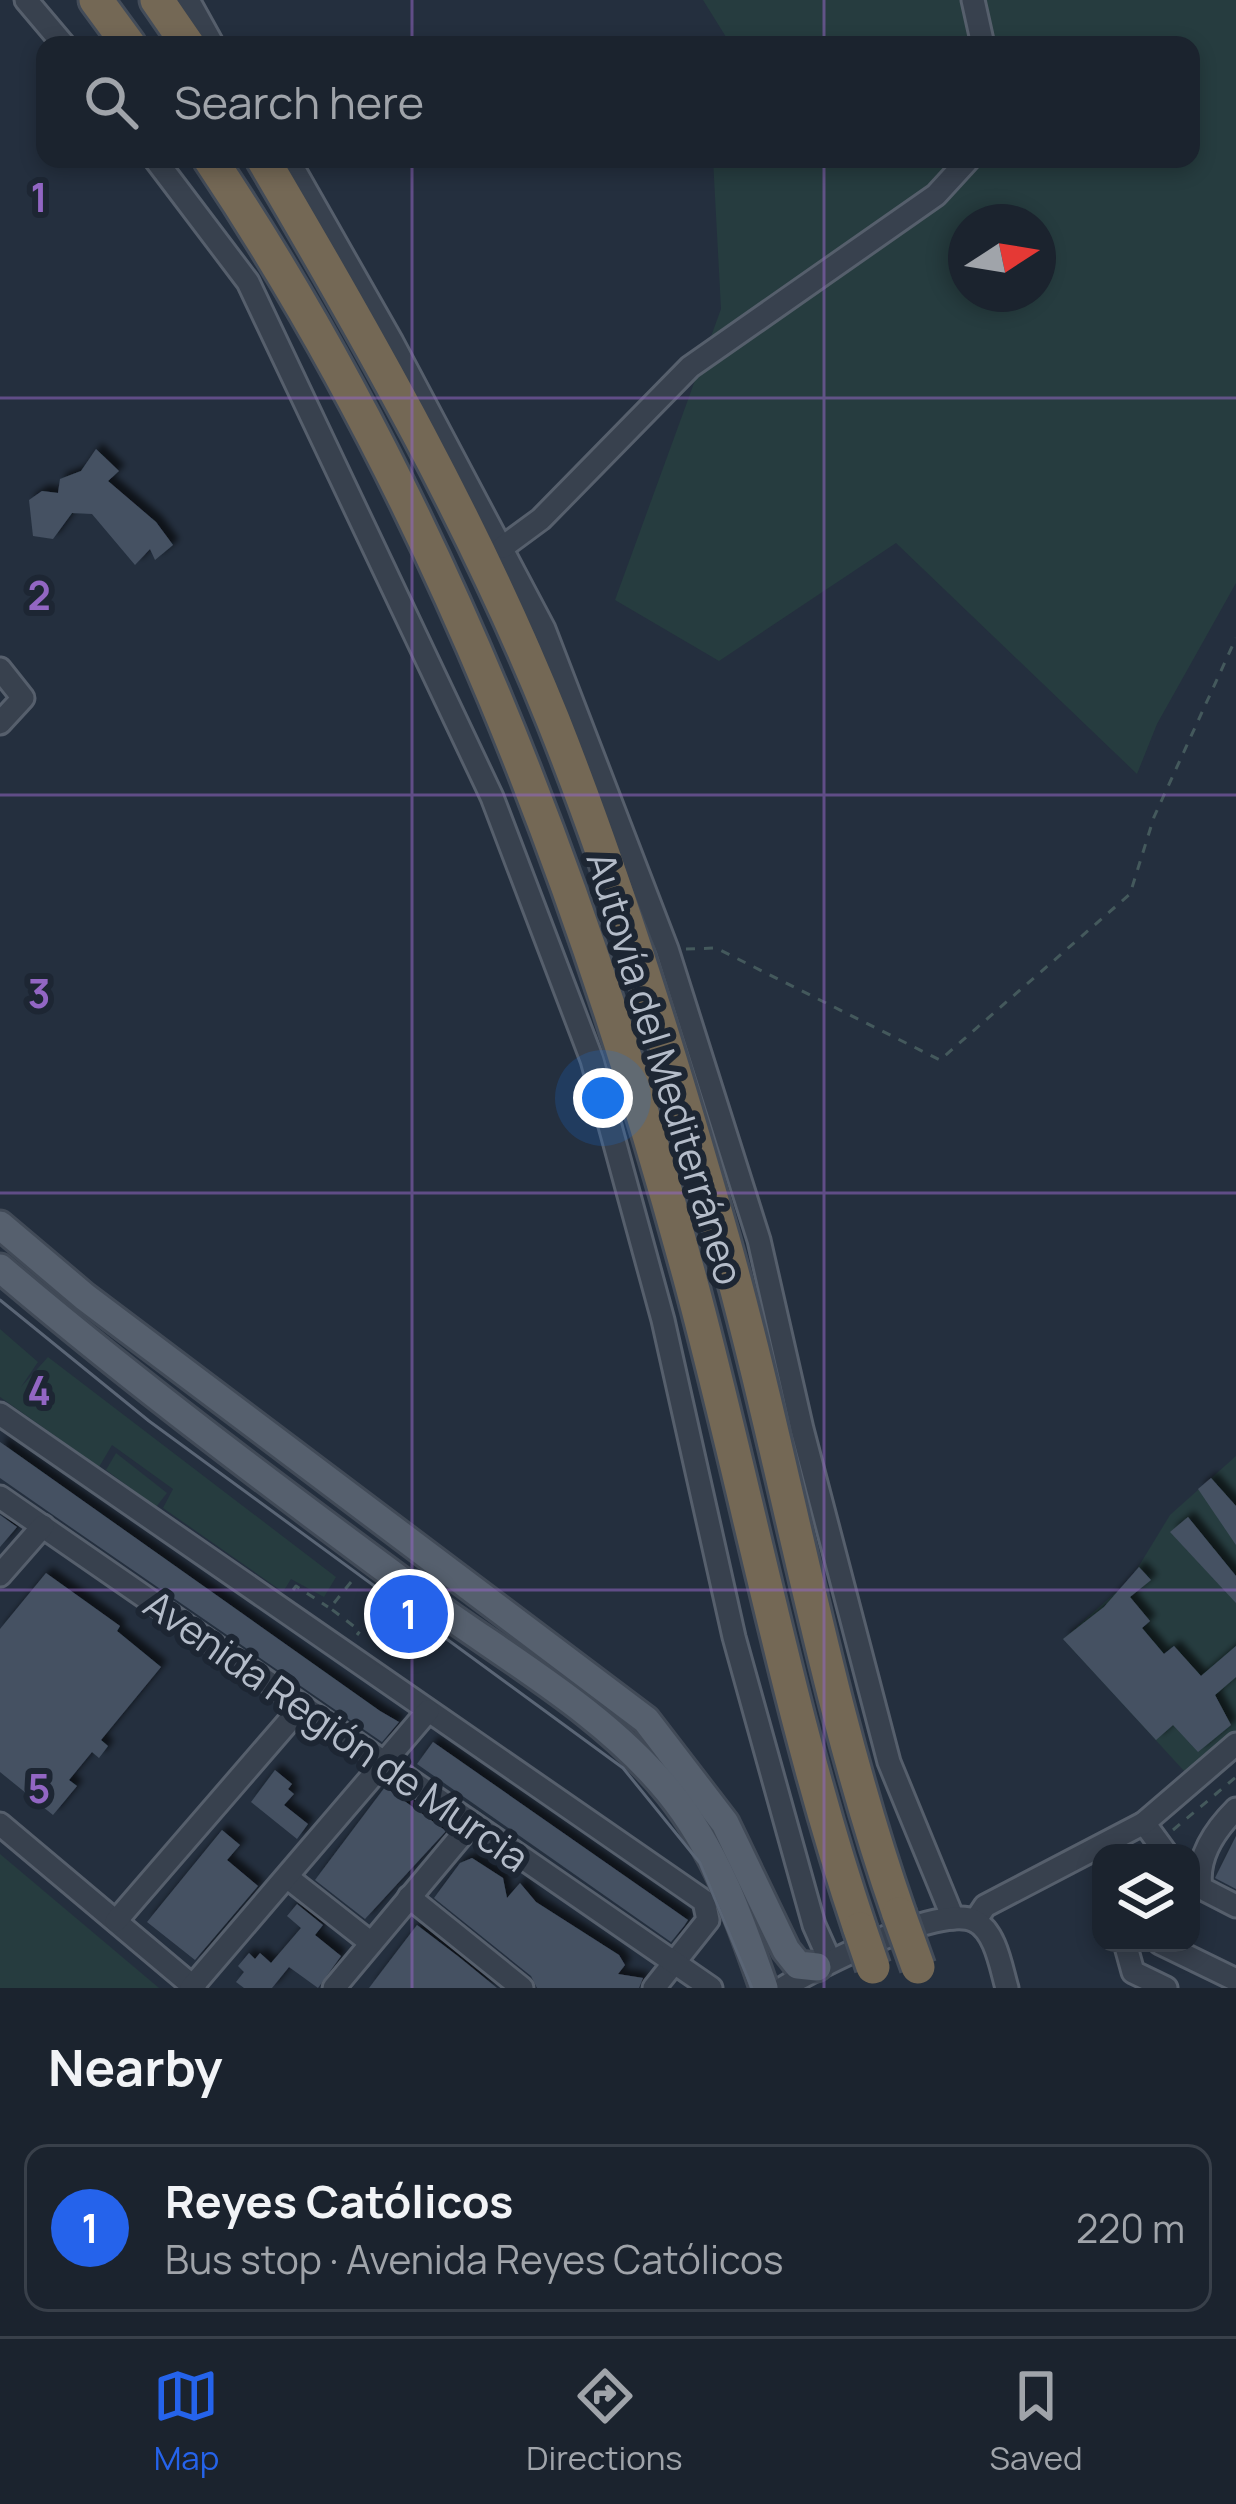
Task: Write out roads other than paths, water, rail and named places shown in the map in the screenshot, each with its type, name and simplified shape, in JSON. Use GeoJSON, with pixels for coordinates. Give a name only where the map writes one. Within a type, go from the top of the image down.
{"type":"FeatureCollection","features":[{"type":"Feature","properties":{"kind":"highway"},"geometry":{"type":"LineString","coordinates":[[96,0],[122,36]]}},
{"type":"Feature","properties":{"kind":"highway"},"geometry":{"type":"LineString","coordinates":[[157,0],[182,36]]}},
{"type":"Feature","properties":{"kind":"highway","name":"Autovía del Mediterráneo"},"geometry":{"type":"LineString","coordinates":[[216,168],[304,311],[446,589],[506,723],[594,951],[691,1282],[795,1718],[878,1977]]}},
{"type":"Feature","properties":{"kind":"highway","name":"Autovía del Mediterráneo"},"geometry":{"type":"LineString","coordinates":[[268,168],[349,305],[470,540],[552,717],[635,944],[725,1246],[825,1664],[899,1913],[923,1977]]}},
{"type":"Feature","properties":{"kind":"main road"},"geometry":{"type":"LineString","coordinates":[[0,1225],[85,1297],[646,1720],[725,1823],[786,1950],[798,1965],[823,1964]]}},
{"type":"Feature","properties":{"kind":"main road"},"geometry":{"type":"LineString","coordinates":[[0,1268],[309,1510],[622,1742],[669,1792],[706,1844],[736,1906],[764,1988]]}},
{"type":"Feature","properties":{"kind":"main road"},"geometry":{"type":"LineString","coordinates":[[756,1885],[782,1988]]}},
{"type":"Feature","properties":{"kind":"street"},"geometry":{"type":"LineString","coordinates":[[26,0],[56,36]]}},
{"type":"Feature","properties":{"kind":"street"},"geometry":{"type":"LineString","coordinates":[[188,0],[208,36]]}},
{"type":"Feature","properties":{"kind":"street"},"geometry":{"type":"LineString","coordinates":[[973,0],[981,36]]}},
{"type":"Feature","properties":{"kind":"street"},"geometry":{"type":"LineString","coordinates":[[162,168],[248,282],[492,797],[592,1060],[663,1320],[734,1637],[823,1964]]}},
{"type":"Feature","properties":{"kind":"street"},"geometry":{"type":"LineString","coordinates":[[292,168],[544,629],[667,949],[759,1240],[802,1429],[889,1762],[964,1920],[991,1939],[1007,1988]]}},
{"type":"Feature","properties":{"kind":"street"},"geometry":{"type":"LineString","coordinates":[[503,547],[541,519],[690,367],[936,195],[961,168]]}},
{"type":"Feature","properties":{"kind":"street"},"geometry":{"type":"LineString","coordinates":[[0,669],[22,698],[0,723]]}},
{"type":"Feature","properties":{"kind":"street"},"geometry":{"type":"LineString","coordinates":[[1,1416],[704,1901],[708,1920],[654,1988]]}},
{"type":"Feature","properties":{"kind":"street","name":"Avenida Región de Murcia"},"geometry":{"type":"LineString","coordinates":[[0,1497],[711,1988]]}},
{"type":"Feature","properties":{"kind":"street"},"geometry":{"type":"LineString","coordinates":[[0,1575],[43,1526]]}},
{"type":"Feature","properties":{"kind":"street"},"geometry":{"type":"LineString","coordinates":[[116,1921],[302,1706]]}},
{"type":"Feature","properties":{"kind":"street"},"geometry":{"type":"LineString","coordinates":[[0,1824],[193,1987],[428,1711]]}},
{"type":"Feature","properties":{"kind":"street"},"geometry":{"type":"LineString","coordinates":[[782,1988],[823,1964],[964,1920],[985,1906],[1156,1839],[1236,1744]]}},
{"type":"Feature","properties":{"kind":"street"},"geometry":{"type":"LineString","coordinates":[[1200,1857],[1236,1809]]}},
{"type":"Feature","properties":{"kind":"street"},"geometry":{"type":"LineString","coordinates":[[334,1988],[472,1822]]}},
{"type":"Feature","properties":{"kind":"street"},"geometry":{"type":"LineString","coordinates":[[286,1877],[371,1943]]}},
{"type":"Feature","properties":{"kind":"street"},"geometry":{"type":"LineString","coordinates":[[1200,1883],[1236,1906]]}},
{"type":"Feature","properties":{"kind":"street"},"geometry":{"type":"LineString","coordinates":[[409,1898],[522,1988]]}},
{"type":"Feature","properties":{"kind":"street"},"geometry":{"type":"LineString","coordinates":[[1127,1952],[1133,1972],[1166,1988]]}},
{"type":"Feature","properties":{"kind":"street"},"geometry":{"type":"LineString","coordinates":[[1178,1952],[1236,1980]]}},
{"type":"Feature","properties":{"kind":"tram line"},"geometry":{"type":"LineString","coordinates":[[0,1300],[149,1421],[623,1768],[700,1863],[752,1988]]}},
{"type":"Feature","properties":{"kind":"place","name":"Reyes Católicos"},"geometry":{"type":"Point","coordinates":[409,1614]}}]}
